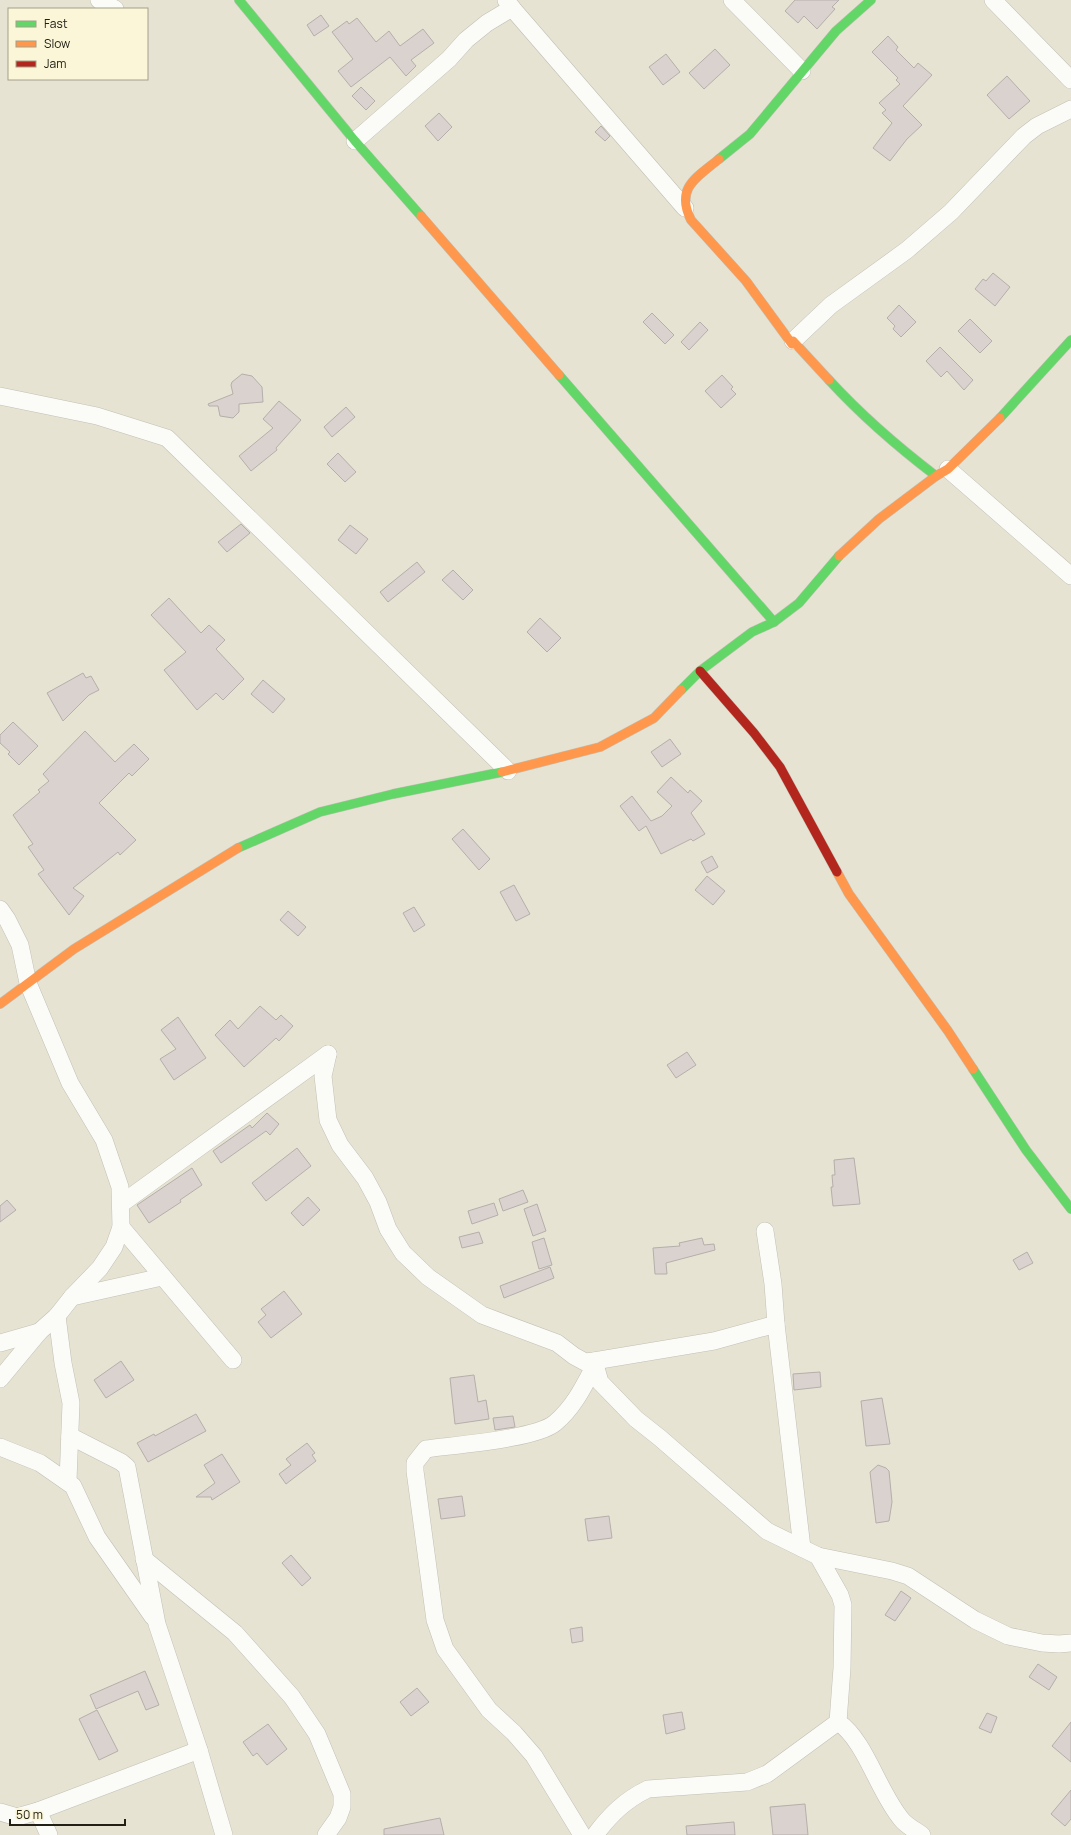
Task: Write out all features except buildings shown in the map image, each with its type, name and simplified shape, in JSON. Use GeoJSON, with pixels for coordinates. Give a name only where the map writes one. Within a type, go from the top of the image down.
{"type":"FeatureCollection","features":[{"type":"Feature","properties":{"kind":"street"},"geometry":{"type":"LineString","coordinates":[[99,0],[113,8]]}},
{"type":"Feature","properties":{"kind":"street"},"geometry":{"type":"LineString","coordinates":[[239,0],[354,141],[774,622]]}},
{"type":"Feature","properties":{"kind":"street"},"geometry":{"type":"LineString","coordinates":[[732,0],[802,72]]}},
{"type":"Feature","properties":{"kind":"street"},"geometry":{"type":"LineString","coordinates":[[685,208],[685,194],[692,181],[750,134],[836,31],[871,0]]}},
{"type":"Feature","properties":{"kind":"street"},"geometry":{"type":"LineString","coordinates":[[993,0],[1071,80]]}},
{"type":"Feature","properties":{"kind":"street"},"geometry":{"type":"LineString","coordinates":[[354,141],[449,59],[466,40],[509,4],[685,208],[691,220],[746,281],[792,344],[793,341],[831,305],[907,250],[951,212],[1024,136],[1037,126],[1071,109]]}},
{"type":"Feature","properties":{"kind":"street"},"geometry":{"type":"LineString","coordinates":[[0,1004],[74,949],[242,846],[320,812],[393,794],[508,771],[600,747],[654,718],[700,671],[752,632],[774,622],[799,603],[836,559],[879,519],[942,472],[986,433],[1071,340]]}},
{"type":"Feature","properties":{"kind":"street"},"geometry":{"type":"LineString","coordinates":[[793,341],[856,410],[907,454],[942,472],[1071,576]]}},
{"type":"Feature","properties":{"kind":"street"},"geometry":{"type":"LineString","coordinates":[[0,396],[102,417],[166,438],[508,771]]}},
{"type":"Feature","properties":{"kind":"street"},"geometry":{"type":"LineString","coordinates":[[700,671],[754,733],[780,767],[849,894],[948,1032],[1026,1150],[1071,1210]]}},
{"type":"Feature","properties":{"kind":"street"},"geometry":{"type":"LineString","coordinates":[[0,909],[7,919],[20,945],[28,983],[70,1083],[104,1140],[120,1187],[121,1204],[121,1227],[114,1247],[100,1268],[72,1297],[57,1316],[39,1332],[0,1380]]}},
{"type":"Feature","properties":{"kind":"street"},"geometry":{"type":"LineString","coordinates":[[121,1204],[328,1054],[322,1076],[328,1120],[340,1145],[365,1178],[378,1202],[388,1229],[403,1253],[428,1277],[482,1315],[557,1344],[585,1362],[595,1363],[714,1341],[776,1324]]}},
{"type":"Feature","properties":{"kind":"street"},"geometry":{"type":"LineString","coordinates":[[121,1227],[233,1360]]}},
{"type":"Feature","properties":{"kind":"street"},"geometry":{"type":"LineString","coordinates":[[765,1231],[773,1284],[776,1324],[802,1548]]}},
{"type":"Feature","properties":{"kind":"street"},"geometry":{"type":"LineString","coordinates":[[72,1297],[162,1277]]}},
{"type":"Feature","properties":{"kind":"street"},"geometry":{"type":"LineString","coordinates":[[57,1316],[63,1363],[71,1403],[68,1481]]}},
{"type":"Feature","properties":{"kind":"street"},"geometry":{"type":"LineString","coordinates":[[0,1343],[39,1332]]}},
{"type":"Feature","properties":{"kind":"street"},"geometry":{"type":"LineString","coordinates":[[595,1363],[600,1382],[636,1419],[666,1443],[767,1532],[818,1556],[892,1571],[908,1576],[975,1620],[1008,1636],[1042,1643],[1071,1643]]}},
{"type":"Feature","properties":{"kind":"street"},"geometry":{"type":"LineString","coordinates":[[582,1835],[534,1756],[514,1733],[489,1710],[445,1649],[435,1620],[415,1471],[416,1463],[426,1449],[528,1435],[554,1424],[577,1398],[595,1363]]}},
{"type":"Feature","properties":{"kind":"street"},"geometry":{"type":"LineString","coordinates":[[70,1436],[114,1458],[127,1467],[157,1624],[199,1750],[224,1835]]}},
{"type":"Feature","properties":{"kind":"street"},"geometry":{"type":"LineString","coordinates":[[0,1447],[40,1462],[68,1481],[77,1493],[88,1521],[97,1537],[157,1624]]}},
{"type":"Feature","properties":{"kind":"street"},"geometry":{"type":"LineString","coordinates":[[595,1835],[617,1809],[648,1789],[747,1782],[757,1779],[768,1774],[838,1722],[842,1668],[843,1605],[840,1595],[818,1556]]}},
{"type":"Feature","properties":{"kind":"street"},"geometry":{"type":"LineString","coordinates":[[144,1559],[235,1633],[292,1696],[317,1734],[342,1794],[342,1807],[338,1818],[326,1835]]}},
{"type":"Feature","properties":{"kind":"street"},"geometry":{"type":"LineString","coordinates":[[838,1722],[846,1728],[857,1742],[877,1782],[902,1821],[922,1835]]}},
{"type":"Feature","properties":{"kind":"street"},"geometry":{"type":"LineString","coordinates":[[0,1812],[17,1817],[38,1811],[199,1750]]}},
{"type":"Feature","properties":{"kind":"street"},"geometry":{"type":"LineString","coordinates":[[38,1811],[49,1835]]}},
{"type":"Feature","properties":{"kind":"traffic: fast"},"geometry":{"type":"LineString","coordinates":[[239,0],[355,141],[421,216]]}},
{"type":"Feature","properties":{"kind":"traffic: fast"},"geometry":{"type":"LineString","coordinates":[[719,159],[750,134],[836,31],[871,0]]}},
{"type":"Feature","properties":{"kind":"traffic: fast"},"geometry":{"type":"LineString","coordinates":[[1000,418],[1071,340]]}},
{"type":"Feature","properties":{"kind":"traffic: fast"},"geometry":{"type":"LineString","coordinates":[[559,375],[774,622]]}},
{"type":"Feature","properties":{"kind":"traffic: fast"},"geometry":{"type":"LineString","coordinates":[[829,380],[881,431],[936,476]]}},
{"type":"Feature","properties":{"kind":"traffic: fast"},"geometry":{"type":"LineString","coordinates":[[681,690],[700,671],[752,632],[774,622],[799,603],[839,556]]}},
{"type":"Feature","properties":{"kind":"traffic: fast"},"geometry":{"type":"LineString","coordinates":[[238,848],[320,812],[393,794],[502,772]]}},
{"type":"Feature","properties":{"kind":"traffic: fast"},"geometry":{"type":"LineString","coordinates":[[973,1069],[1026,1150],[1071,1209]]}},
{"type":"Feature","properties":{"kind":"traffic: slow"},"geometry":{"type":"LineString","coordinates":[[719,159],[696,178],[690,185],[685,200],[691,220],[746,281],[792,344],[793,341],[829,380]]}},
{"type":"Feature","properties":{"kind":"traffic: slow"},"geometry":{"type":"LineString","coordinates":[[421,216],[559,375]]}},
{"type":"Feature","properties":{"kind":"traffic: slow"},"geometry":{"type":"LineString","coordinates":[[839,556],[879,519],[936,476],[948,469],[1000,418]]}},
{"type":"Feature","properties":{"kind":"traffic: slow"},"geometry":{"type":"LineString","coordinates":[[502,772],[600,747],[654,718],[681,690]]}},
{"type":"Feature","properties":{"kind":"traffic: slow"},"geometry":{"type":"LineString","coordinates":[[0,1004],[74,949],[238,848]]}},
{"type":"Feature","properties":{"kind":"traffic: slow"},"geometry":{"type":"LineString","coordinates":[[837,872],[849,894],[948,1031],[973,1069]]}},
{"type":"Feature","properties":{"kind":"traffic: jam"},"geometry":{"type":"LineString","coordinates":[[700,671],[754,733],[780,767],[837,872]]}}]}
